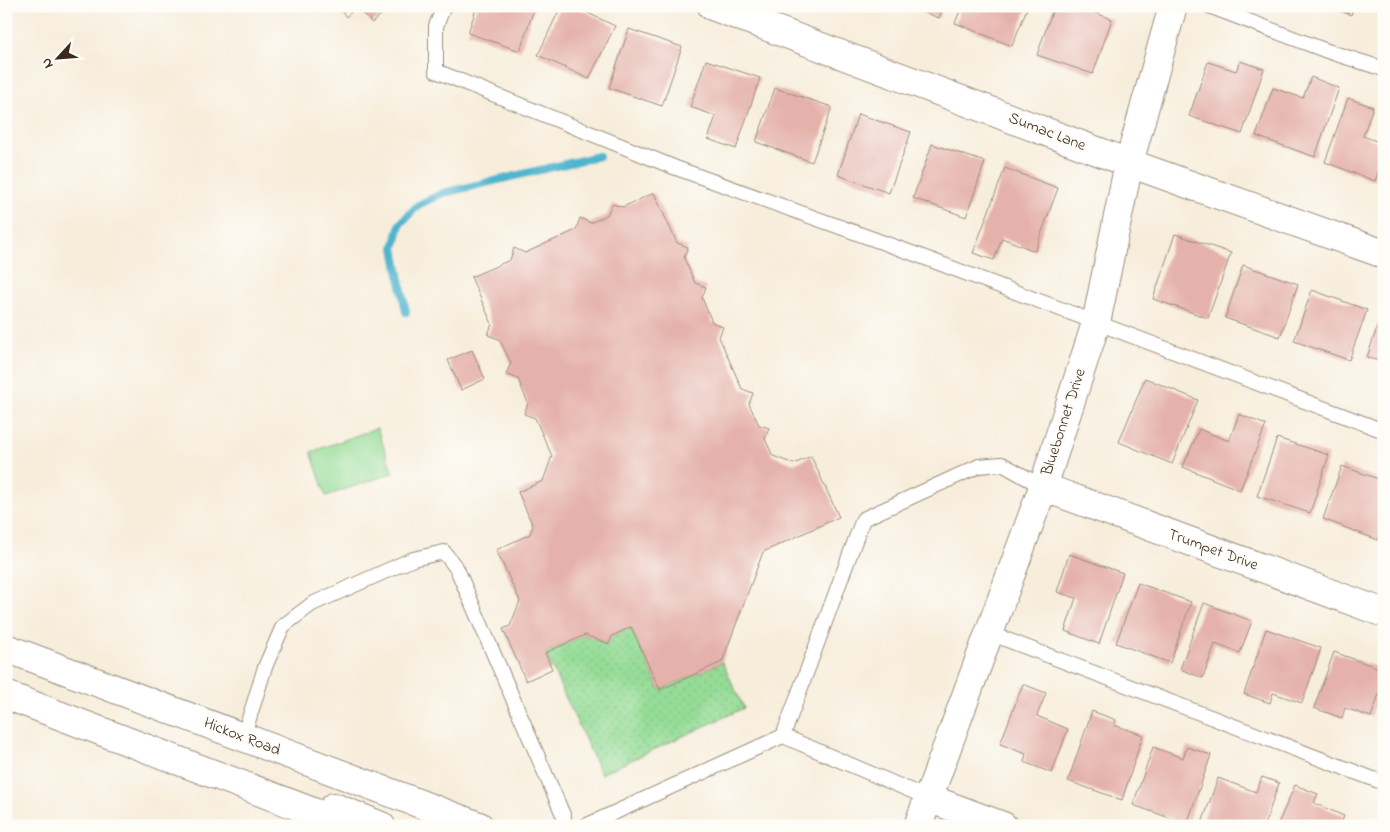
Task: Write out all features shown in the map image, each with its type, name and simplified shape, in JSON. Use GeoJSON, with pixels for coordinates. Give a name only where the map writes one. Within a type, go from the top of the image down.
{"type":"FeatureCollection","features":[{"type":"Feature","properties":{"kind":"street","name":"Sumac Lane"},"geometry":{"type":"LineString","coordinates":[[712,6],[1129,163],[1384,254]]}},
{"type":"Feature","properties":{"kind":"street","name":"Bluebonnet Drive"},"geometry":{"type":"LineString","coordinates":[[918,826],[1042,487],[1096,323],[1129,163],[1172,6]]}},
{"type":"Feature","properties":{"kind":"street","name":"Trumpet Drive"},"geometry":{"type":"LineString","coordinates":[[1042,487],[1384,613]]}},
{"type":"Feature","properties":{"kind":"street","name":"Hickox Road"},"geometry":{"type":"LineString","coordinates":[[6,648],[478,826]]}},
{"type":"Feature","properties":{"kind":"street"},"geometry":{"type":"LineString","coordinates":[[6,694],[350,826]]}},
{"type":"Feature","properties":{"kind":"street"},"geometry":{"type":"LineString","coordinates":[[229,779],[243,738]]}},
{"type":"Feature","properties":{"kind":"street"},"geometry":{"type":"LineString","coordinates":[[928,798],[1003,826]]}},
{"type":"Feature","properties":{"kind":"street"},"geometry":{"type":"LineString","coordinates":[[289,803],[311,799],[381,826]]}},
{"type":"Feature","properties":{"kind":"lane"},"geometry":{"type":"LineString","coordinates":[[444,6],[436,26],[436,71],[676,168],[912,253],[1384,431]]}},
{"type":"Feature","properties":{"kind":"lane"},"geometry":{"type":"LineString","coordinates":[[1209,6],[1327,51],[1384,68]]}},
{"type":"Feature","properties":{"kind":"lane"},"geometry":{"type":"LineString","coordinates":[[585,826],[783,736],[863,519],[979,466],[1002,464],[1042,487]]}},
{"type":"Feature","properties":{"kind":"lane"},"geometry":{"type":"LineString","coordinates":[[243,738],[264,667],[283,626],[312,604],[413,559],[444,552],[457,569],[564,817],[563,826]]}},
{"type":"Feature","properties":{"kind":"lane"},"geometry":{"type":"LineString","coordinates":[[989,633],[1384,783]]}},
{"type":"Feature","properties":{"kind":"lane"},"geometry":{"type":"LineString","coordinates":[[783,736],[928,798]]}},
{"type":"Feature","properties":{"kind":"green space"},"geometry":{"type":"Polygon","coordinates":[[[377,428],[393,473],[326,496],[311,452],[377,428]]]}},
{"type":"Feature","properties":{"kind":"green space"},"geometry":{"type":"Polygon","coordinates":[[[631,627],[660,690],[722,662],[744,708],[601,774],[545,653],[585,635],[609,644],[612,636],[631,627]]]}},
{"type":"Feature","properties":{"kind":"building"},"geometry":{"type":"Polygon","coordinates":[[[337,6],[390,6],[372,23],[357,7],[346,17],[337,6]]]}},
{"type":"Feature","properties":{"kind":"building"},"geometry":{"type":"Polygon","coordinates":[[[477,6],[535,6],[520,51],[468,33],[477,6]]]}},
{"type":"Feature","properties":{"kind":"building"},"geometry":{"type":"Polygon","coordinates":[[[561,6],[573,6],[615,26],[589,79],[538,55],[561,6]]]}},
{"type":"Feature","properties":{"kind":"building"},"geometry":{"type":"Polygon","coordinates":[[[907,6],[944,6],[939,18],[907,6]]]}},
{"type":"Feature","properties":{"kind":"building"},"geometry":{"type":"Polygon","coordinates":[[[962,6],[1028,6],[1012,46],[955,23],[962,6]]]}},
{"type":"Feature","properties":{"kind":"building"},"geometry":{"type":"Polygon","coordinates":[[[1054,6],[1075,6],[1112,19],[1093,74],[1037,55],[1054,6]]]}},
{"type":"Feature","properties":{"kind":"building"},"geometry":{"type":"Polygon","coordinates":[[[1328,6],[1354,6],[1351,15],[1328,6]]]}},
{"type":"Feature","properties":{"kind":"building"},"geometry":{"type":"Polygon","coordinates":[[[629,29],[682,47],[662,106],[609,88],[629,29]]]}},
{"type":"Feature","properties":{"kind":"building"},"geometry":{"type":"Polygon","coordinates":[[[706,60],[760,78],[736,149],[708,139],[716,116],[690,107],[706,60]]]}},
{"type":"Feature","properties":{"kind":"building"},"geometry":{"type":"Polygon","coordinates":[[[1240,61],[1264,69],[1242,134],[1189,116],[1208,62],[1236,71],[1240,61]]]}},
{"type":"Feature","properties":{"kind":"building"},"geometry":{"type":"Polygon","coordinates":[[[1311,77],[1339,88],[1315,157],[1256,136],[1273,88],[1303,98],[1311,77]]]}},
{"type":"Feature","properties":{"kind":"building"},"geometry":{"type":"Polygon","coordinates":[[[775,88],[832,107],[812,162],[756,142],[775,88]]]}},
{"type":"Feature","properties":{"kind":"building"},"geometry":{"type":"Polygon","coordinates":[[[1348,98],[1373,107],[1363,136],[1384,144],[1384,156],[1375,181],[1325,162],[1348,98]]]}},
{"type":"Feature","properties":{"kind":"building"},"geometry":{"type":"Polygon","coordinates":[[[858,114],[911,132],[889,193],[838,175],[858,114]]]}},
{"type":"Feature","properties":{"kind":"building"},"geometry":{"type":"Polygon","coordinates":[[[932,144],[985,162],[966,217],[913,198],[932,144]]]}},
{"type":"Feature","properties":{"kind":"building"},"geometry":{"type":"Polygon","coordinates":[[[1005,168],[1058,188],[1035,251],[1002,238],[994,260],[973,253],[1005,168]]]}},
{"type":"Feature","properties":{"kind":"building"},"geometry":{"type":"Polygon","coordinates":[[[654,193],[677,243],[688,247],[684,258],[695,283],[706,287],[702,298],[712,322],[723,327],[719,337],[742,389],[753,393],[749,404],[759,425],[769,428],[765,439],[773,456],[794,464],[811,456],[839,517],[763,552],[722,662],[660,690],[631,627],[612,636],[609,644],[585,635],[545,653],[552,669],[526,681],[503,629],[510,626],[520,601],[496,550],[530,534],[533,526],[518,492],[543,481],[552,456],[535,418],[524,414],[528,403],[518,379],[506,374],[511,363],[499,339],[488,335],[492,324],[471,277],[510,260],[514,248],[525,253],[576,230],[580,218],[591,223],[607,215],[612,204],[623,207],[654,193]]]}},
{"type":"Feature","properties":{"kind":"building"},"geometry":{"type":"Polygon","coordinates":[[[1175,234],[1231,253],[1208,318],[1153,299],[1175,234]]]}},
{"type":"Feature","properties":{"kind":"building"},"geometry":{"type":"Polygon","coordinates":[[[1243,265],[1298,284],[1280,337],[1225,318],[1243,265]]]}},
{"type":"Feature","properties":{"kind":"building"},"geometry":{"type":"Polygon","coordinates":[[[1312,290],[1367,310],[1349,360],[1294,341],[1312,290]]]}},
{"type":"Feature","properties":{"kind":"building"},"geometry":{"type":"Polygon","coordinates":[[[1381,316],[1384,316],[1384,363],[1367,357],[1381,316]]]}},
{"type":"Feature","properties":{"kind":"building"},"geometry":{"type":"Polygon","coordinates":[[[472,350],[485,379],[461,390],[448,360],[472,350]]]}},
{"type":"Feature","properties":{"kind":"building"},"geometry":{"type":"Polygon","coordinates":[[[1145,378],[1198,400],[1172,464],[1119,442],[1145,378]]]}},
{"type":"Feature","properties":{"kind":"building"},"geometry":{"type":"Polygon","coordinates":[[[1239,414],[1266,425],[1240,490],[1183,467],[1199,429],[1229,441],[1239,414]]]}},
{"type":"Feature","properties":{"kind":"building"},"geometry":{"type":"Polygon","coordinates":[[[1277,438],[1329,455],[1310,513],[1257,496],[1277,438]]]}},
{"type":"Feature","properties":{"kind":"building"},"geometry":{"type":"Polygon","coordinates":[[[1342,466],[1384,481],[1384,524],[1378,540],[1323,519],[1342,466]]]}},
{"type":"Feature","properties":{"kind":"building"},"geometry":{"type":"Polygon","coordinates":[[[1069,554],[1123,573],[1099,644],[1065,631],[1076,598],[1057,592],[1069,554]]]}},
{"type":"Feature","properties":{"kind":"building"},"geometry":{"type":"Polygon","coordinates":[[[1138,583],[1191,602],[1170,663],[1116,643],[1138,583]]]}},
{"type":"Feature","properties":{"kind":"building"},"geometry":{"type":"Polygon","coordinates":[[[1204,603],[1252,621],[1240,653],[1215,644],[1203,678],[1180,669],[1204,603]]]}},
{"type":"Feature","properties":{"kind":"building"},"geometry":{"type":"Polygon","coordinates":[[[1266,629],[1321,648],[1302,703],[1273,693],[1270,703],[1244,694],[1266,629]]]}},
{"type":"Feature","properties":{"kind":"building"},"geometry":{"type":"Polygon","coordinates":[[[1334,652],[1384,670],[1384,680],[1371,717],[1345,708],[1342,718],[1314,708],[1334,652]]]}},
{"type":"Feature","properties":{"kind":"building"},"geometry":{"type":"Polygon","coordinates":[[[1023,684],[1046,693],[1037,716],[1068,729],[1052,773],[1024,762],[1026,754],[1000,744],[1023,684]]]}},
{"type":"Feature","properties":{"kind":"building"},"geometry":{"type":"Polygon","coordinates":[[[1092,711],[1116,720],[1114,725],[1143,735],[1122,800],[1068,781],[1092,711]]]}},
{"type":"Feature","properties":{"kind":"building"},"geometry":{"type":"Polygon","coordinates":[[[1153,747],[1183,758],[1187,747],[1211,755],[1187,824],[1133,805],[1153,747]]]}},
{"type":"Feature","properties":{"kind":"building"},"geometry":{"type":"Polygon","coordinates":[[[1262,777],[1279,783],[1264,826],[1201,826],[1218,778],[1256,792],[1262,777]]]}},
{"type":"Feature","properties":{"kind":"building"},"geometry":{"type":"Polygon","coordinates":[[[1295,785],[1318,794],[1314,803],[1344,816],[1340,826],[1277,826],[1295,785]]]}},
{"type":"Feature","properties":{"kind":"waterway"},"geometry":{"type":"LineString","coordinates":[[406,312],[394,248],[400,224],[418,205],[443,193],[599,156]]}}]}
